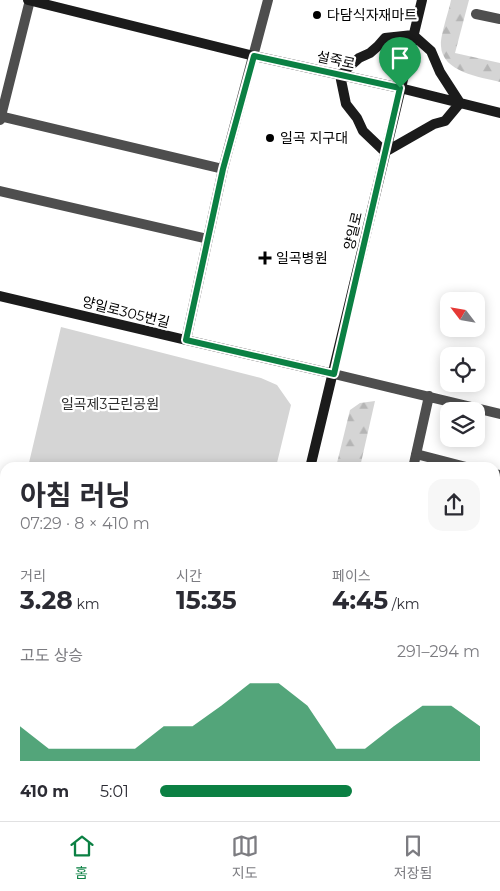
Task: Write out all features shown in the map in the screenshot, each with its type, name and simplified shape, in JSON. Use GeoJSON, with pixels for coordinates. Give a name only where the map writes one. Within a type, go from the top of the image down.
{"type":"FeatureCollection","features":[{"type":"Feature","properties":{"kind":"main road","name":"설죽로"},"geometry":{"type":"LineString","coordinates":[[29,0],[254,56],[400,88],[500,113]]}},
{"type":"Feature","properties":{"kind":"main road","name":"양일로"},"geometry":{"type":"LineString","coordinates":[[312,462],[422,0]]}},
{"type":"Feature","properties":{"kind":"main road"},"geometry":{"type":"LineString","coordinates":[[413,35],[431,51],[440,72],[460,103],[445,121],[434,124],[385,152],[363,132],[357,118],[346,104],[340,75],[359,58],[378,46],[385,38],[413,35]]}},
{"type":"Feature","properties":{"kind":"main road","name":"양일로305번길"},"geometry":{"type":"LineString","coordinates":[[0,296],[334,374]]}},
{"type":"Feature","properties":{"kind":"street","name":"설죽로"},"geometry":{"type":"LineString","coordinates":[[29,0],[0,117],[223,169]]}},
{"type":"Feature","properties":{"kind":"street"},"geometry":{"type":"LineString","coordinates":[[186,340],[223,169],[268,0]]}},
{"type":"Feature","properties":{"kind":"street"},"geometry":{"type":"LineString","coordinates":[[476,14],[500,19]]}},
{"type":"Feature","properties":{"kind":"street"},"geometry":{"type":"LineString","coordinates":[[0,190],[208,240]]}},
{"type":"Feature","properties":{"kind":"street"},"geometry":{"type":"LineString","coordinates":[[334,374],[500,414]]}},
{"type":"Feature","properties":{"kind":"street"},"geometry":{"type":"LineString","coordinates":[[414,462],[429,396]]}},
{"type":"Feature","properties":{"kind":"street"},"geometry":{"type":"LineString","coordinates":[[416,454],[447,462]]}},
{"type":"Feature","properties":{"kind":"green space"},"geometry":{"type":"Polygon","coordinates":[[[451,0],[469,0],[455,53],[500,63],[500,82],[463,72],[448,62],[443,55],[441,42],[451,0]]]}},
{"type":"Feature","properties":{"kind":"green space","name":"일곡제3근린공원"},"geometry":{"type":"Polygon","coordinates":[[[61,327],[261,378],[277,385],[291,405],[277,462],[29,462],[61,327]]]}},
{"type":"Feature","properties":{"kind":"green space"},"geometry":{"type":"Polygon","coordinates":[[[375,401],[361,462],[337,462],[350,410],[360,403],[375,401]]]}},
{"type":"Feature","properties":{"kind":"place","name":"다담식자재마트"},"geometry":{"type":"Point","coordinates":[317,15]}},
{"type":"Feature","properties":{"kind":"place","name":"일곡 지구대"},"geometry":{"type":"Point","coordinates":[270,138]}},
{"type":"Feature","properties":{"kind":"place","name":"일곡병원"},"geometry":{"type":"Point","coordinates":[265,258]}},
{"type":"Feature","properties":{"kind":"route"},"geometry":{"type":"LineString","coordinates":[[254,56],[400,88],[334,374],[186,340],[223,169],[254,56]]}}]}
